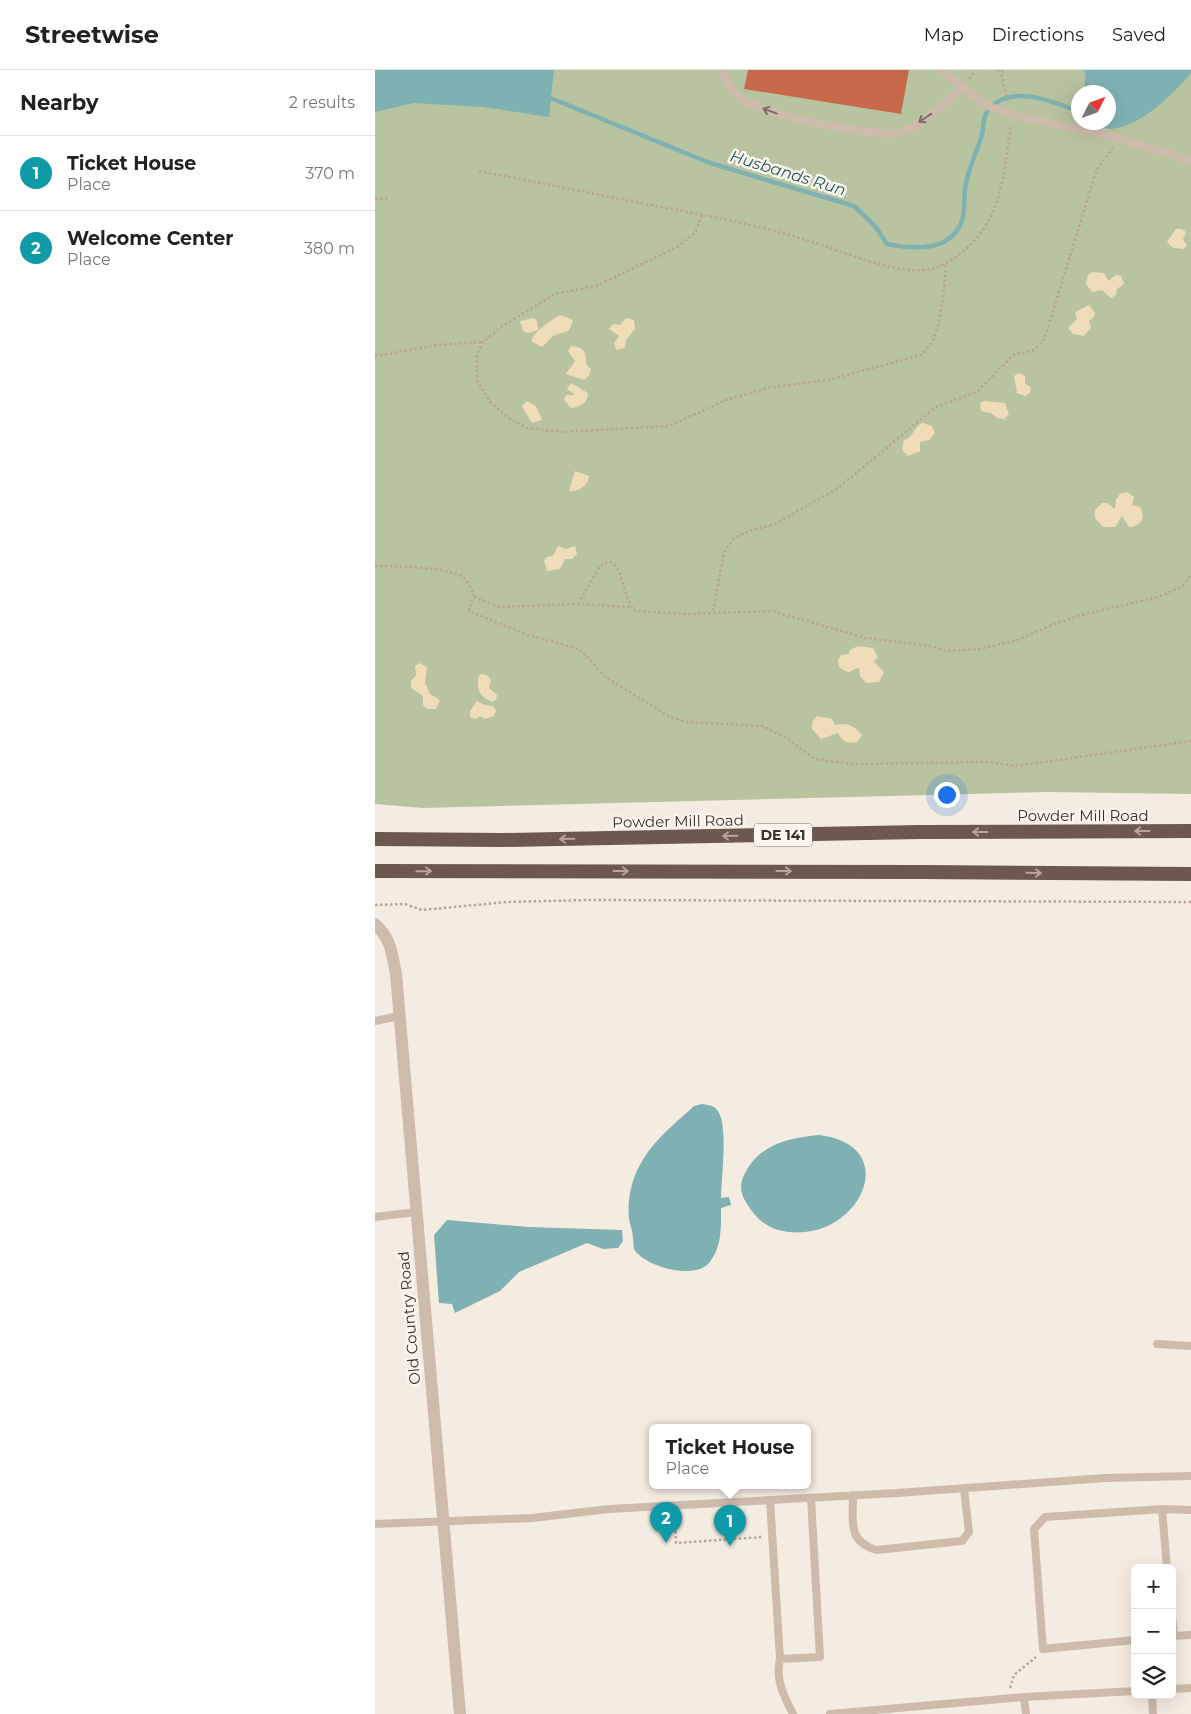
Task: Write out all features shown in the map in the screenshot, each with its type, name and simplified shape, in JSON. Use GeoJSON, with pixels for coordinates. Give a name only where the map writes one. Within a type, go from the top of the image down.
{"type":"FeatureCollection","features":[{"type":"Feature","properties":{"kind":"highway","name":"Powder Mill Road"},"geometry":{"type":"LineString","coordinates":[[375,839],[502,840],[910,832],[1191,831]]}},
{"type":"Feature","properties":{"kind":"highway"},"geometry":{"type":"LineString","coordinates":[[375,871],[1191,874]]}},
{"type":"Feature","properties":{"kind":"street","name":"Old Country Road"},"geometry":{"type":"LineString","coordinates":[[375,924],[383,931],[391,944],[396,974],[460,1714]]}},
{"type":"Feature","properties":{"kind":"lane"},"geometry":{"type":"LineString","coordinates":[[722,70],[729,88],[747,102],[790,118],[880,134],[903,132],[963,88]]}},
{"type":"Feature","properties":{"kind":"lane"},"geometry":{"type":"LineString","coordinates":[[941,70],[986,105],[1001,111],[1119,138],[1191,161]]}},
{"type":"Feature","properties":{"kind":"lane"},"geometry":{"type":"LineString","coordinates":[[375,1021],[399,1016]]}},
{"type":"Feature","properties":{"kind":"lane"},"geometry":{"type":"LineString","coordinates":[[375,1217],[416,1212]]}},
{"type":"Feature","properties":{"kind":"lane"},"geometry":{"type":"LineString","coordinates":[[1157,1344],[1191,1346]]}},
{"type":"Feature","properties":{"kind":"lane"},"geometry":{"type":"LineString","coordinates":[[375,1524],[532,1518],[609,1509],[853,1496],[1105,1478],[1191,1476]]}},
{"type":"Feature","properties":{"kind":"lane"},"geometry":{"type":"LineString","coordinates":[[853,1496],[853,1528],[857,1539],[865,1546],[877,1550],[962,1542],[969,1532],[964,1489]]}},
{"type":"Feature","properties":{"kind":"lane"},"geometry":{"type":"LineString","coordinates":[[780,1659],[820,1657],[811,1498]]}},
{"type":"Feature","properties":{"kind":"lane"},"geometry":{"type":"LineString","coordinates":[[770,1500],[780,1659],[777,1669],[780,1687],[793,1714]]}},
{"type":"Feature","properties":{"kind":"lane"},"geometry":{"type":"LineString","coordinates":[[1131,1640],[1043,1649],[1034,1529],[1045,1517],[1162,1508],[1191,1510]]}},
{"type":"Feature","properties":{"kind":"lane"},"geometry":{"type":"LineString","coordinates":[[1162,1508],[1167,1564]]}},
{"type":"Feature","properties":{"kind":"lane"},"geometry":{"type":"LineString","coordinates":[[1176,1636],[1191,1634]]}},
{"type":"Feature","properties":{"kind":"lane"},"geometry":{"type":"LineString","coordinates":[[1176,1689],[1191,1688]]}},
{"type":"Feature","properties":{"kind":"lane"},"geometry":{"type":"LineString","coordinates":[[830,1714],[1024,1697],[1131,1691]]}},
{"type":"Feature","properties":{"kind":"lane"},"geometry":{"type":"LineString","coordinates":[[1024,1697],[1026,1714]]}},
{"type":"Feature","properties":{"kind":"lane"},"geometry":{"type":"LineString","coordinates":[[1152,1699],[1153,1714]]}},
{"type":"Feature","properties":{"kind":"path"},"geometry":{"type":"LineString","coordinates":[[479,170],[761,226],[884,266],[918,270],[939,267],[980,236],[991,217],[1001,187],[1012,115],[1002,71],[997,70]]}},
{"type":"Feature","properties":{"kind":"path"},"geometry":{"type":"LineString","coordinates":[[713,612],[724,552],[734,538],[749,531],[775,524],[838,488],[936,407],[978,391],[1013,355],[1034,350],[1045,340],[1097,169],[1111,153],[1119,138]]}},
{"type":"Feature","properties":{"kind":"path"},"geometry":{"type":"LineString","coordinates":[[375,199],[390,198]]}},
{"type":"Feature","properties":{"kind":"path"},"geometry":{"type":"LineString","coordinates":[[702,215],[695,233],[677,247],[596,286],[555,294],[501,327],[483,342],[477,354],[477,380],[491,404],[510,419],[527,428],[561,432],[669,426],[726,400],[768,388],[832,379],[921,355],[932,343],[938,326],[946,262]]}},
{"type":"Feature","properties":{"kind":"path"},"geometry":{"type":"LineString","coordinates":[[375,356],[439,345],[483,342]]}},
{"type":"Feature","properties":{"kind":"path"},"geometry":{"type":"LineString","coordinates":[[578,604],[600,566],[609,561],[616,565],[621,573],[627,602],[635,611],[685,614],[772,611],[865,638],[930,646],[948,651],[980,649],[1017,640],[1081,615],[1158,596],[1182,587],[1191,574]]}},
{"type":"Feature","properties":{"kind":"path"},"geometry":{"type":"LineString","coordinates":[[375,566],[426,568],[458,574],[464,578],[474,597],[500,607],[578,604],[632,607]]}},
{"type":"Feature","properties":{"kind":"path"},"geometry":{"type":"LineString","coordinates":[[474,597],[469,611],[528,635],[576,648],[586,655],[604,676],[670,717],[687,722],[762,726],[785,737],[815,759],[851,764],[987,762],[1016,766],[1191,742]]}},
{"type":"Feature","properties":{"kind":"path"},"geometry":{"type":"LineString","coordinates":[[375,905],[405,904],[422,910],[507,902],[587,900],[1191,902]]}},
{"type":"Feature","properties":{"kind":"path"},"geometry":{"type":"LineString","coordinates":[[674,1505],[676,1543],[772,1536]]}},
{"type":"Feature","properties":{"kind":"path"},"geometry":{"type":"LineString","coordinates":[[1009,1692],[1014,1675],[1043,1649]]}},
{"type":"Feature","properties":{"kind":"green space"},"geometry":{"type":"Polygon","coordinates":[[[375,70],[1191,70],[1191,794],[1047,792],[423,808],[375,804],[375,70]]]}},
{"type":"Feature","properties":{"kind":"sand"},"geometry":{"type":"Polygon","coordinates":[[[1176,229],[1182,229],[1186,232],[1183,240],[1187,245],[1184,249],[1173,248],[1167,242],[1176,229]]]}},
{"type":"Feature","properties":{"kind":"sand"},"geometry":{"type":"Polygon","coordinates":[[[1092,272],[1104,273],[1108,281],[1116,275],[1121,276],[1124,284],[1117,289],[1116,295],[1111,298],[1102,290],[1092,292],[1086,284],[1088,275],[1092,272]]]}},
{"type":"Feature","properties":{"kind":"sand"},"geometry":{"type":"Polygon","coordinates":[[[1089,305],[1095,313],[1094,317],[1089,321],[1091,328],[1084,336],[1073,334],[1068,328],[1077,319],[1075,312],[1089,305]]]}},
{"type":"Feature","properties":{"kind":"sand"},"geometry":{"type":"Polygon","coordinates":[[[561,315],[573,320],[568,330],[553,336],[542,347],[531,341],[544,326],[561,315]]]}},
{"type":"Feature","properties":{"kind":"sand"},"geometry":{"type":"Polygon","coordinates":[[[534,318],[537,321],[538,330],[528,333],[523,331],[520,321],[534,318]]]}},
{"type":"Feature","properties":{"kind":"sand"},"geometry":{"type":"Polygon","coordinates":[[[626,318],[634,320],[635,329],[626,340],[625,348],[616,350],[614,343],[619,336],[609,329],[613,324],[620,325],[626,318]]]}},
{"type":"Feature","properties":{"kind":"sand"},"geometry":{"type":"Polygon","coordinates":[[[571,346],[582,349],[585,353],[586,364],[591,369],[589,376],[584,380],[566,374],[575,361],[568,351],[571,346]]]}},
{"type":"Feature","properties":{"kind":"sand"},"geometry":{"type":"Polygon","coordinates":[[[1019,373],[1025,376],[1025,384],[1031,387],[1030,392],[1026,396],[1017,393],[1014,376],[1019,373]]]}},
{"type":"Feature","properties":{"kind":"sand"},"geometry":{"type":"Polygon","coordinates":[[[571,383],[588,393],[588,396],[583,404],[571,408],[564,400],[566,395],[575,395],[567,389],[571,383]]]}},
{"type":"Feature","properties":{"kind":"sand"},"geometry":{"type":"Polygon","coordinates":[[[527,401],[536,406],[542,420],[532,423],[522,406],[527,401]]]}},
{"type":"Feature","properties":{"kind":"sand"},"geometry":{"type":"Polygon","coordinates":[[[984,401],[1005,403],[1009,414],[1004,419],[981,411],[980,403],[984,401]]]}},
{"type":"Feature","properties":{"kind":"sand"},"geometry":{"type":"Polygon","coordinates":[[[922,423],[932,426],[935,433],[929,440],[920,442],[920,451],[908,456],[902,450],[904,440],[922,423]]]}},
{"type":"Feature","properties":{"kind":"sand"},"geometry":{"type":"Polygon","coordinates":[[[575,471],[589,476],[588,480],[582,488],[569,491],[575,471]]]}},
{"type":"Feature","properties":{"kind":"sand"},"geometry":{"type":"Polygon","coordinates":[[[1127,492],[1134,497],[1132,505],[1140,507],[1142,511],[1141,521],[1137,525],[1129,527],[1122,516],[1115,527],[1103,527],[1095,518],[1095,510],[1102,503],[1107,503],[1115,509],[1116,499],[1121,493],[1127,492]]]}},
{"type":"Feature","properties":{"kind":"sand"},"geometry":{"type":"Polygon","coordinates":[[[558,546],[566,549],[575,546],[577,554],[572,559],[565,559],[560,569],[547,571],[544,560],[547,557],[553,556],[558,546]]]}},
{"type":"Feature","properties":{"kind":"sand"},"geometry":{"type":"Polygon","coordinates":[[[858,646],[873,648],[878,657],[874,662],[884,672],[879,682],[866,683],[860,676],[859,668],[848,672],[839,667],[838,660],[841,655],[849,654],[850,650],[858,646]]]}},
{"type":"Feature","properties":{"kind":"sand"},"geometry":{"type":"Polygon","coordinates":[[[419,663],[427,667],[425,683],[430,694],[440,700],[436,709],[428,709],[423,705],[423,696],[411,688],[411,681],[416,675],[415,666],[419,663]]]}},
{"type":"Feature","properties":{"kind":"sand"},"geometry":{"type":"Polygon","coordinates":[[[481,674],[487,675],[491,680],[489,688],[497,695],[496,700],[492,702],[481,695],[478,689],[479,676],[481,674]]]}},
{"type":"Feature","properties":{"kind":"sand"},"geometry":{"type":"Polygon","coordinates":[[[477,701],[493,706],[496,710],[494,716],[485,719],[481,716],[476,719],[470,717],[470,711],[477,701]]]}},
{"type":"Feature","properties":{"kind":"sand"},"geometry":{"type":"Polygon","coordinates":[[[817,716],[832,719],[835,725],[850,725],[862,735],[854,743],[846,742],[838,733],[821,739],[812,729],[812,722],[817,716]]]}},
{"type":"Feature","properties":{"kind":"water"},"geometry":{"type":"Polygon","coordinates":[[[375,70],[554,70],[549,117],[483,107],[414,103],[375,112],[375,70]]]}},
{"type":"Feature","properties":{"kind":"water"},"geometry":{"type":"Polygon","coordinates":[[[1084,70],[1191,70],[1191,73],[1175,91],[1156,108],[1134,122],[1116,128],[1116,85],[1084,85],[1086,77],[1084,70]]]}},
{"type":"Feature","properties":{"kind":"water"},"geometry":{"type":"Polygon","coordinates":[[[702,1104],[714,1107],[721,1117],[724,1139],[721,1198],[729,1197],[731,1205],[721,1208],[719,1244],[709,1263],[693,1271],[672,1270],[651,1262],[636,1252],[629,1219],[630,1195],[636,1172],[654,1144],[694,1106],[702,1104]]]}},
{"type":"Feature","properties":{"kind":"water"},"geometry":{"type":"Polygon","coordinates":[[[819,1135],[846,1143],[861,1158],[866,1176],[860,1195],[847,1213],[828,1226],[803,1232],[775,1229],[762,1222],[749,1208],[742,1193],[742,1181],[751,1163],[759,1155],[776,1144],[797,1138],[819,1135]]]}},
{"type":"Feature","properties":{"kind":"water"},"geometry":{"type":"Polygon","coordinates":[[[447,1220],[529,1227],[622,1230],[623,1241],[618,1248],[603,1249],[587,1243],[519,1272],[500,1291],[455,1313],[452,1304],[439,1303],[434,1235],[447,1220]]]}},
{"type":"Feature","properties":{"kind":"building"},"geometry":{"type":"Polygon","coordinates":[[[748,70],[909,70],[901,114],[744,89],[748,70]]]}},
{"type":"Feature","properties":{"kind":"waterway","name":"Husbands Run"},"geometry":{"type":"LineString","coordinates":[[548,97],[710,163],[854,206],[875,226],[887,244],[904,247],[923,247],[941,243],[959,228],[964,212],[966,182],[982,135],[984,118],[996,103],[1006,98],[1018,96],[1043,99],[1071,109]]}},
{"type":"Feature","properties":{"kind":"place","name":"Welcome Center"},"geometry":{"type":"Point","coordinates":[666,1543]}},
{"type":"Feature","properties":{"kind":"place","name":"Ticket House"},"geometry":{"type":"Point","coordinates":[730,1546]}}]}
